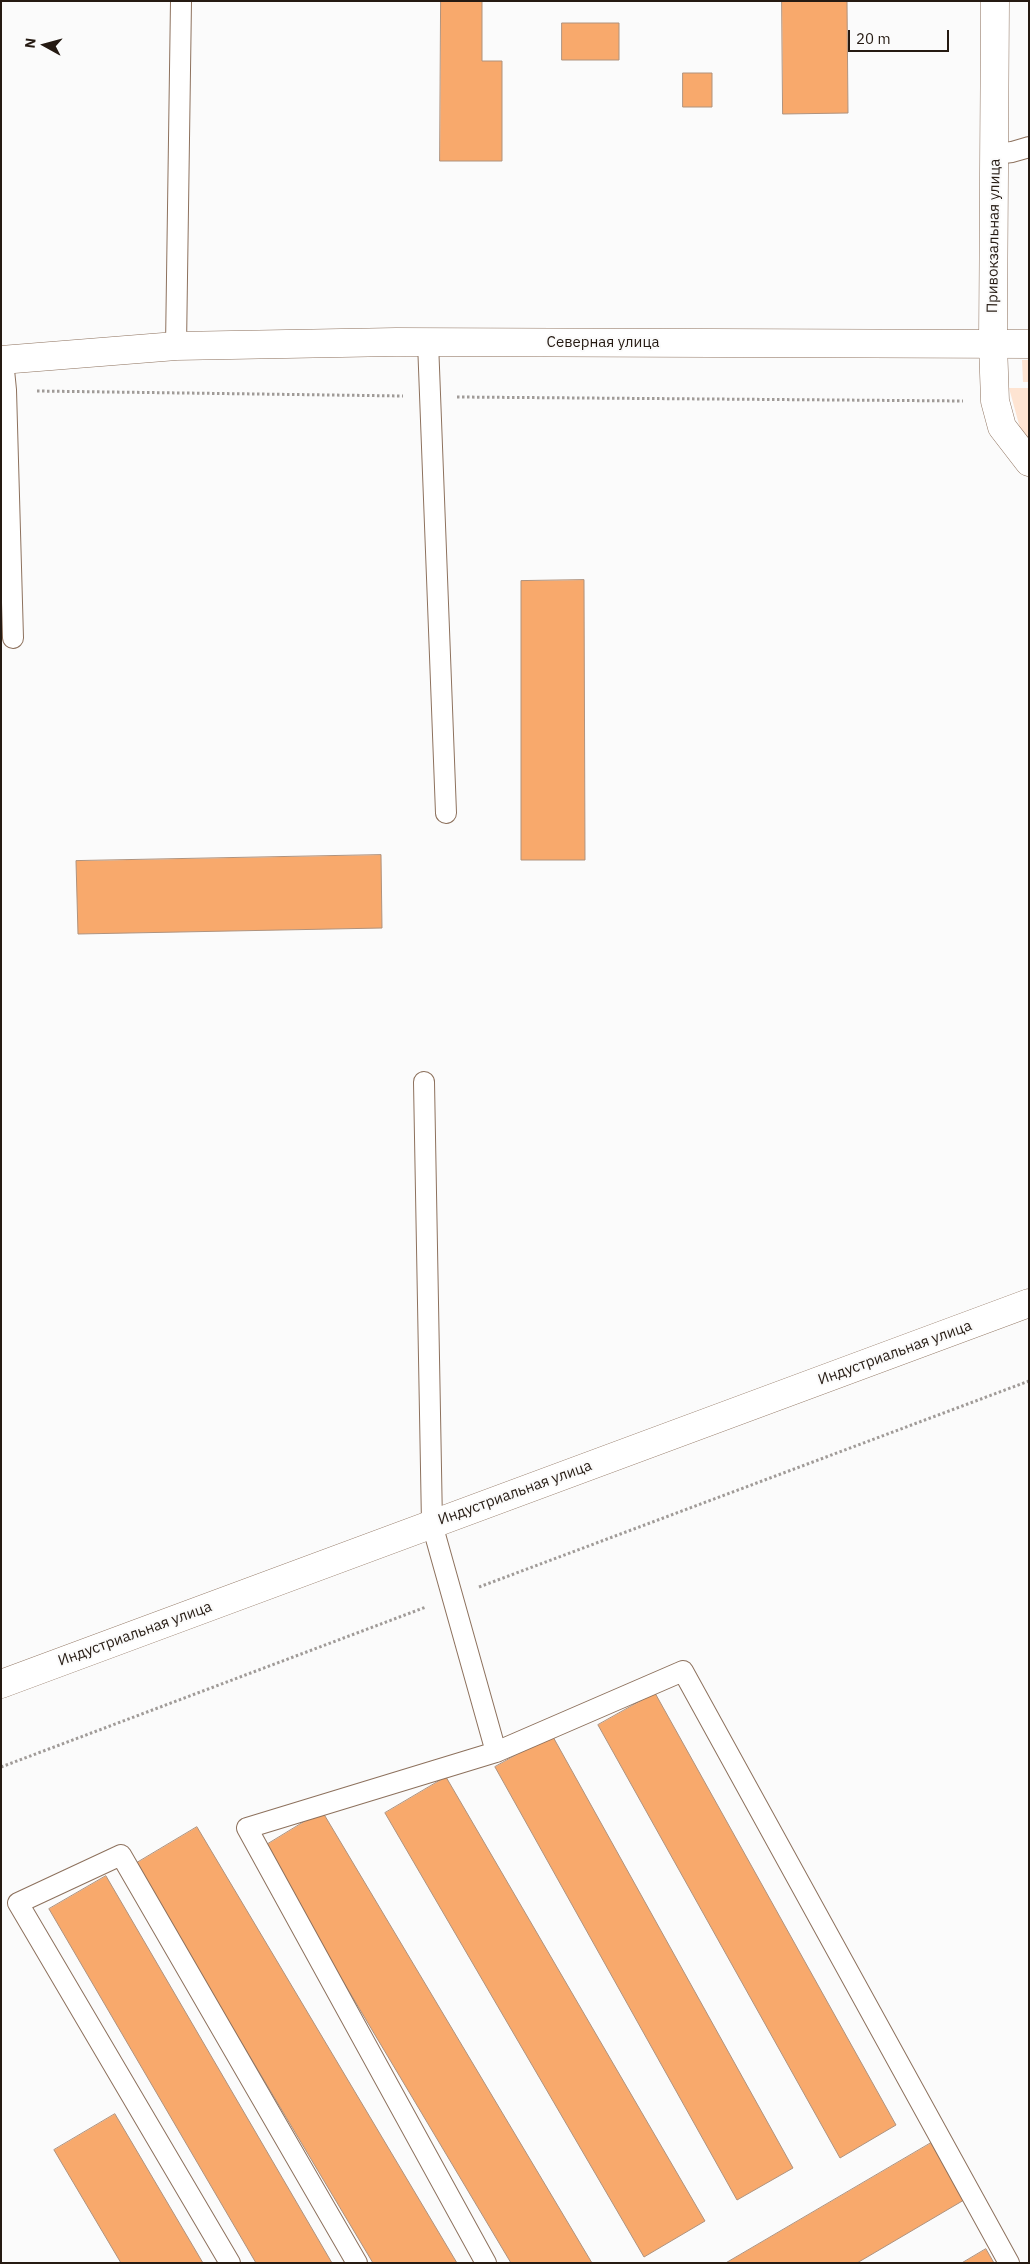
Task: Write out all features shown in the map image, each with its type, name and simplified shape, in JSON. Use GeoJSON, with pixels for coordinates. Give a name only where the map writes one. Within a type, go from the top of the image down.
{"type":"FeatureCollection","features":[{"type":"Feature","properties":{"kind":"street","name":"Привокзальная улица"},"geometry":{"type":"LineString","coordinates":[[995,1],[993,344],[995,401],[1002,427],[1029,462]]}},
{"type":"Feature","properties":{"kind":"street","name":"Северная улица"},"geometry":{"type":"LineString","coordinates":[[2,360],[176,346],[428,342],[1029,344]]}},
{"type":"Feature","properties":{"kind":"street","name":"Индустриальная улица"},"geometry":{"type":"LineString","coordinates":[[1,1684],[1029,1303]]}},
{"type":"Feature","properties":{"kind":"lane"},"geometry":{"type":"LineString","coordinates":[[176,346],[181,1]]}},
{"type":"Feature","properties":{"kind":"lane"},"geometry":{"type":"LineString","coordinates":[[995,154],[1029,147]]}},
{"type":"Feature","properties":{"kind":"lane"},"geometry":{"type":"LineString","coordinates":[[428,342],[446,813]]}},
{"type":"Feature","properties":{"kind":"lane"},"geometry":{"type":"LineString","coordinates":[[2,360],[6,390],[13,638]]}},
{"type":"Feature","properties":{"kind":"lane"},"geometry":{"type":"LineString","coordinates":[[424,1082],[432,1524],[496,1752]]}},
{"type":"Feature","properties":{"kind":"lane"},"geometry":{"type":"LineString","coordinates":[[486,2263],[247,1828],[496,1752],[683,1671],[1009,2263]]}},
{"type":"Feature","properties":{"kind":"lane"},"geometry":{"type":"LineString","coordinates":[[230,2263],[18,1902],[121,1854],[357,2263]]}},
{"type":"Feature","properties":{"kind":"path"},"geometry":{"type":"LineString","coordinates":[[6,390],[429,397],[995,401]]}},
{"type":"Feature","properties":{"kind":"path"},"geometry":{"type":"LineString","coordinates":[[1,1767],[1029,1381]]}},
{"type":"Feature","properties":{"kind":"shaded area"},"geometry":{"type":"Polygon","coordinates":[[[1022,360],[1029,360],[1029,382],[1023,382],[1022,360]]]}},
{"type":"Feature","properties":{"kind":"shaded area"},"geometry":{"type":"Polygon","coordinates":[[[1009,388],[1029,388],[1029,440],[1020,428],[1009,388]]]}},
{"type":"Feature","properties":{"kind":"building"},"geometry":{"type":"Polygon","coordinates":[[[441,1],[482,1],[482,61],[502,61],[502,161],[440,161],[441,1]]]}},
{"type":"Feature","properties":{"kind":"building"},"geometry":{"type":"Polygon","coordinates":[[[782,1],[847,1],[848,113],[783,114],[782,1]]]}},
{"type":"Feature","properties":{"kind":"building"},"geometry":{"type":"Polygon","coordinates":[[[562,23],[619,23],[619,60],[562,60],[562,23]]]}},
{"type":"Feature","properties":{"kind":"building"},"geometry":{"type":"Polygon","coordinates":[[[683,73],[712,73],[712,107],[683,107],[683,73]]]}},
{"type":"Feature","properties":{"kind":"building"},"geometry":{"type":"Polygon","coordinates":[[[584,580],[585,860],[521,860],[521,581],[584,580]]]}},
{"type":"Feature","properties":{"kind":"building"},"geometry":{"type":"Polygon","coordinates":[[[381,855],[382,928],[78,934],[76,861],[381,855]]]}},
{"type":"Feature","properties":{"kind":"building"},"geometry":{"type":"Polygon","coordinates":[[[655,1693],[896,2125],[840,2158],[598,1725],[655,1693]]]}},
{"type":"Feature","properties":{"kind":"building"},"geometry":{"type":"Polygon","coordinates":[[[552,1735],[793,2168],[737,2200],[495,1767],[552,1735]]]}},
{"type":"Feature","properties":{"kind":"building"},"geometry":{"type":"Polygon","coordinates":[[[446,1777],[705,2221],[644,2257],[385,1813],[446,1777]]]}},
{"type":"Feature","properties":{"kind":"building"},"geometry":{"type":"Polygon","coordinates":[[[322,1811],[592,2263],[511,2263],[263,1847],[322,1811]]]}},
{"type":"Feature","properties":{"kind":"building"},"geometry":{"type":"Polygon","coordinates":[[[197,1827],[457,2263],[373,2263],[135,1864],[197,1827]]]}},
{"type":"Feature","properties":{"kind":"building"},"geometry":{"type":"Polygon","coordinates":[[[106,1876],[332,2263],[256,2263],[49,1909],[106,1876]]]}},
{"type":"Feature","properties":{"kind":"building"},"geometry":{"type":"Polygon","coordinates":[[[115,2114],[203,2263],[121,2263],[54,2150],[115,2114]]]}},
{"type":"Feature","properties":{"kind":"building"},"geometry":{"type":"Polygon","coordinates":[[[931,2143],[964,2200],[857,2263],[726,2263],[931,2143]]]}},
{"type":"Feature","properties":{"kind":"building"},"geometry":{"type":"Polygon","coordinates":[[[986,2249],[994,2263],[962,2263],[986,2249]]]}}]}
